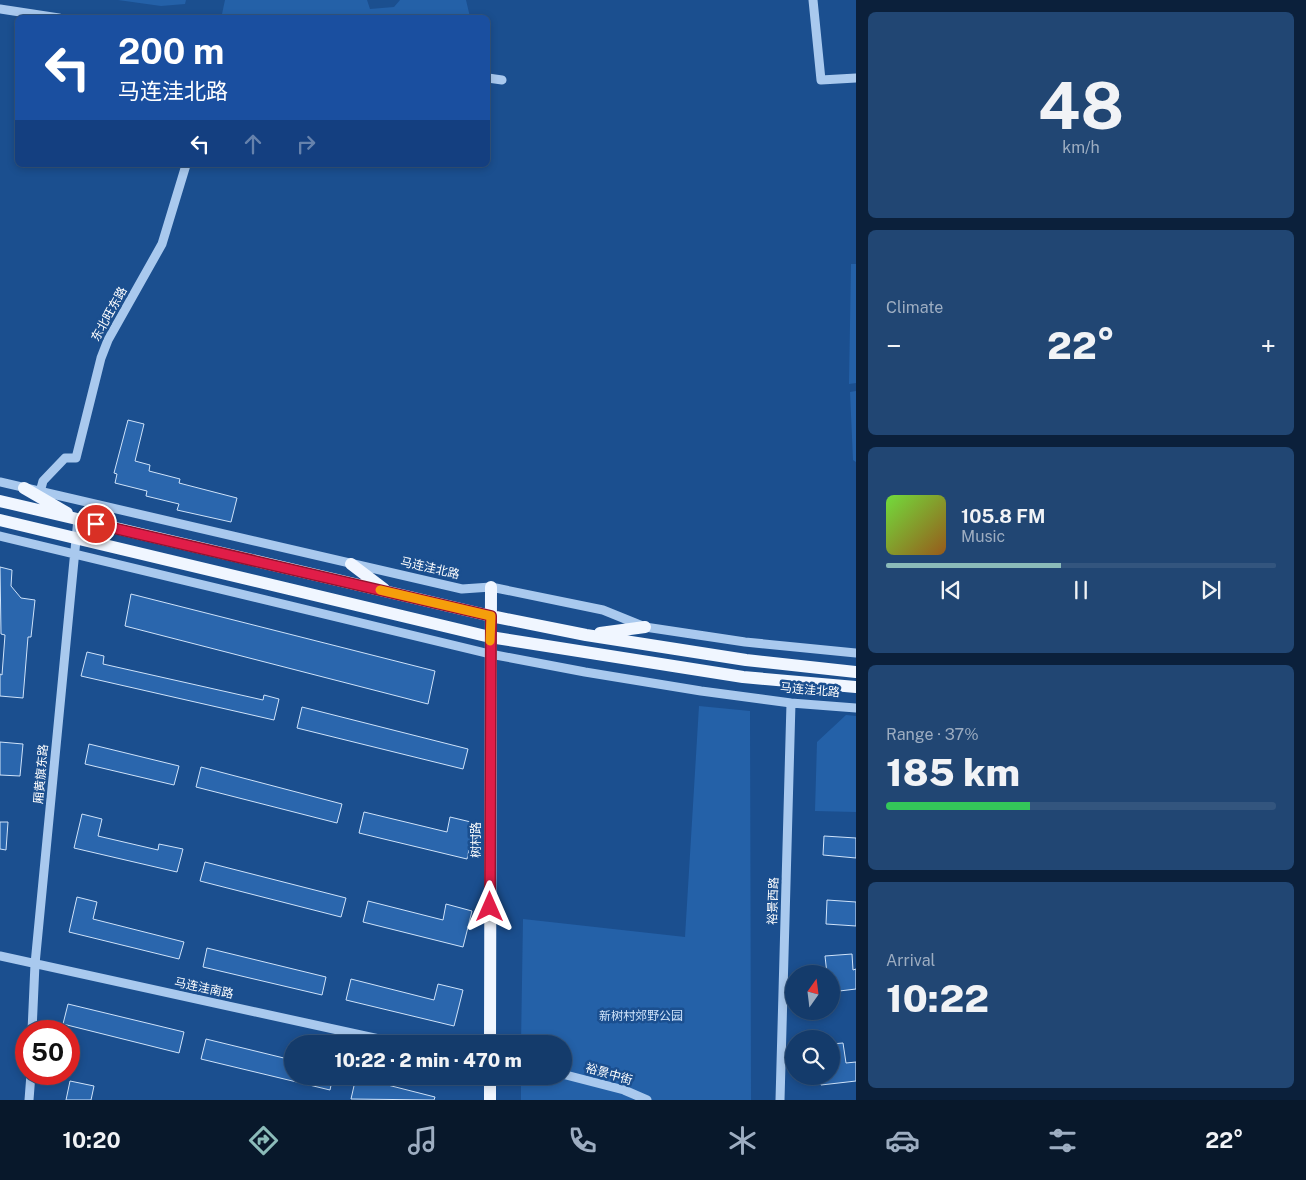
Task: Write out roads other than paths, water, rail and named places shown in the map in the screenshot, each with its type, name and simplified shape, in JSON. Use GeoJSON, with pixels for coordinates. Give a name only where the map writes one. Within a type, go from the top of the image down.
{"type":"FeatureCollection","features":[{"type":"Feature","properties":{"kind":"main road"},"geometry":{"type":"LineString","coordinates":[[24,488],[78,520]]}},
{"type":"Feature","properties":{"kind":"main road","name":"马连洼北路"},"geometry":{"type":"LineString","coordinates":[[0,501],[491,616],[586,634],[746,660],[856,672]]}},
{"type":"Feature","properties":{"kind":"main road","name":"马连洼北路"},"geometry":{"type":"LineString","coordinates":[[0,520],[490,637],[743,677],[856,687]]}},
{"type":"Feature","properties":{"kind":"main road"},"geometry":{"type":"LineString","coordinates":[[351,564],[388,592]]}},
{"type":"Feature","properties":{"kind":"main road","name":"树村路"},"geometry":{"type":"LineString","coordinates":[[490,1035],[490,637],[492,587]]}},
{"type":"Feature","properties":{"kind":"main road"},"geometry":{"type":"LineString","coordinates":[[586,634],[645,626]]}},
{"type":"Feature","properties":{"kind":"main road"},"geometry":{"type":"LineString","coordinates":[[490,1085],[490,1100]]}},
{"type":"Feature","properties":{"kind":"street"},"geometry":{"type":"LineString","coordinates":[[813,0],[822,80],[856,78]]}},
{"type":"Feature","properties":{"kind":"street"},"geometry":{"type":"LineString","coordinates":[[0,10],[37,15]]}},
{"type":"Feature","properties":{"kind":"street"},"geometry":{"type":"LineString","coordinates":[[490,78],[502,80]]}},
{"type":"Feature","properties":{"kind":"street","name":"东北旺东路"},"geometry":{"type":"LineString","coordinates":[[40,492],[43,481],[65,458],[76,458],[101,358],[108,340],[162,244],[185,167]]}},
{"type":"Feature","properties":{"kind":"street","name":"马连洼北路"},"geometry":{"type":"LineString","coordinates":[[0,482],[462,589],[492,587],[604,610],[645,626],[745,642],[856,653]]}},
{"type":"Feature","properties":{"kind":"street","name":"厢黄旗东路"},"geometry":{"type":"LineString","coordinates":[[32,1020],[35,964],[78,520]]}},
{"type":"Feature","properties":{"kind":"street","name":"马连洼北路"},"geometry":{"type":"LineString","coordinates":[[0,536],[490,654],[585,672],[791,703],[856,708]]}},
{"type":"Feature","properties":{"kind":"street","name":"裕景西路"},"geometry":{"type":"LineString","coordinates":[[780,1100],[791,703]]}},
{"type":"Feature","properties":{"kind":"street","name":"马连洼南路"},"geometry":{"type":"LineString","coordinates":[[0,956],[361,1035]]}},
{"type":"Feature","properties":{"kind":"street","name":"裕景中街"},"geometry":{"type":"LineString","coordinates":[[572,1077],[624,1090],[647,1100]]}},
{"type":"Feature","properties":{"kind":"street"},"geometry":{"type":"LineString","coordinates":[[29,1100],[30,1085]]}},
{"type":"Feature","properties":{"kind":"park label","name":"新树村郊野公园"},"geometry":{"type":"Point","coordinates":[641,1016]}}]}
